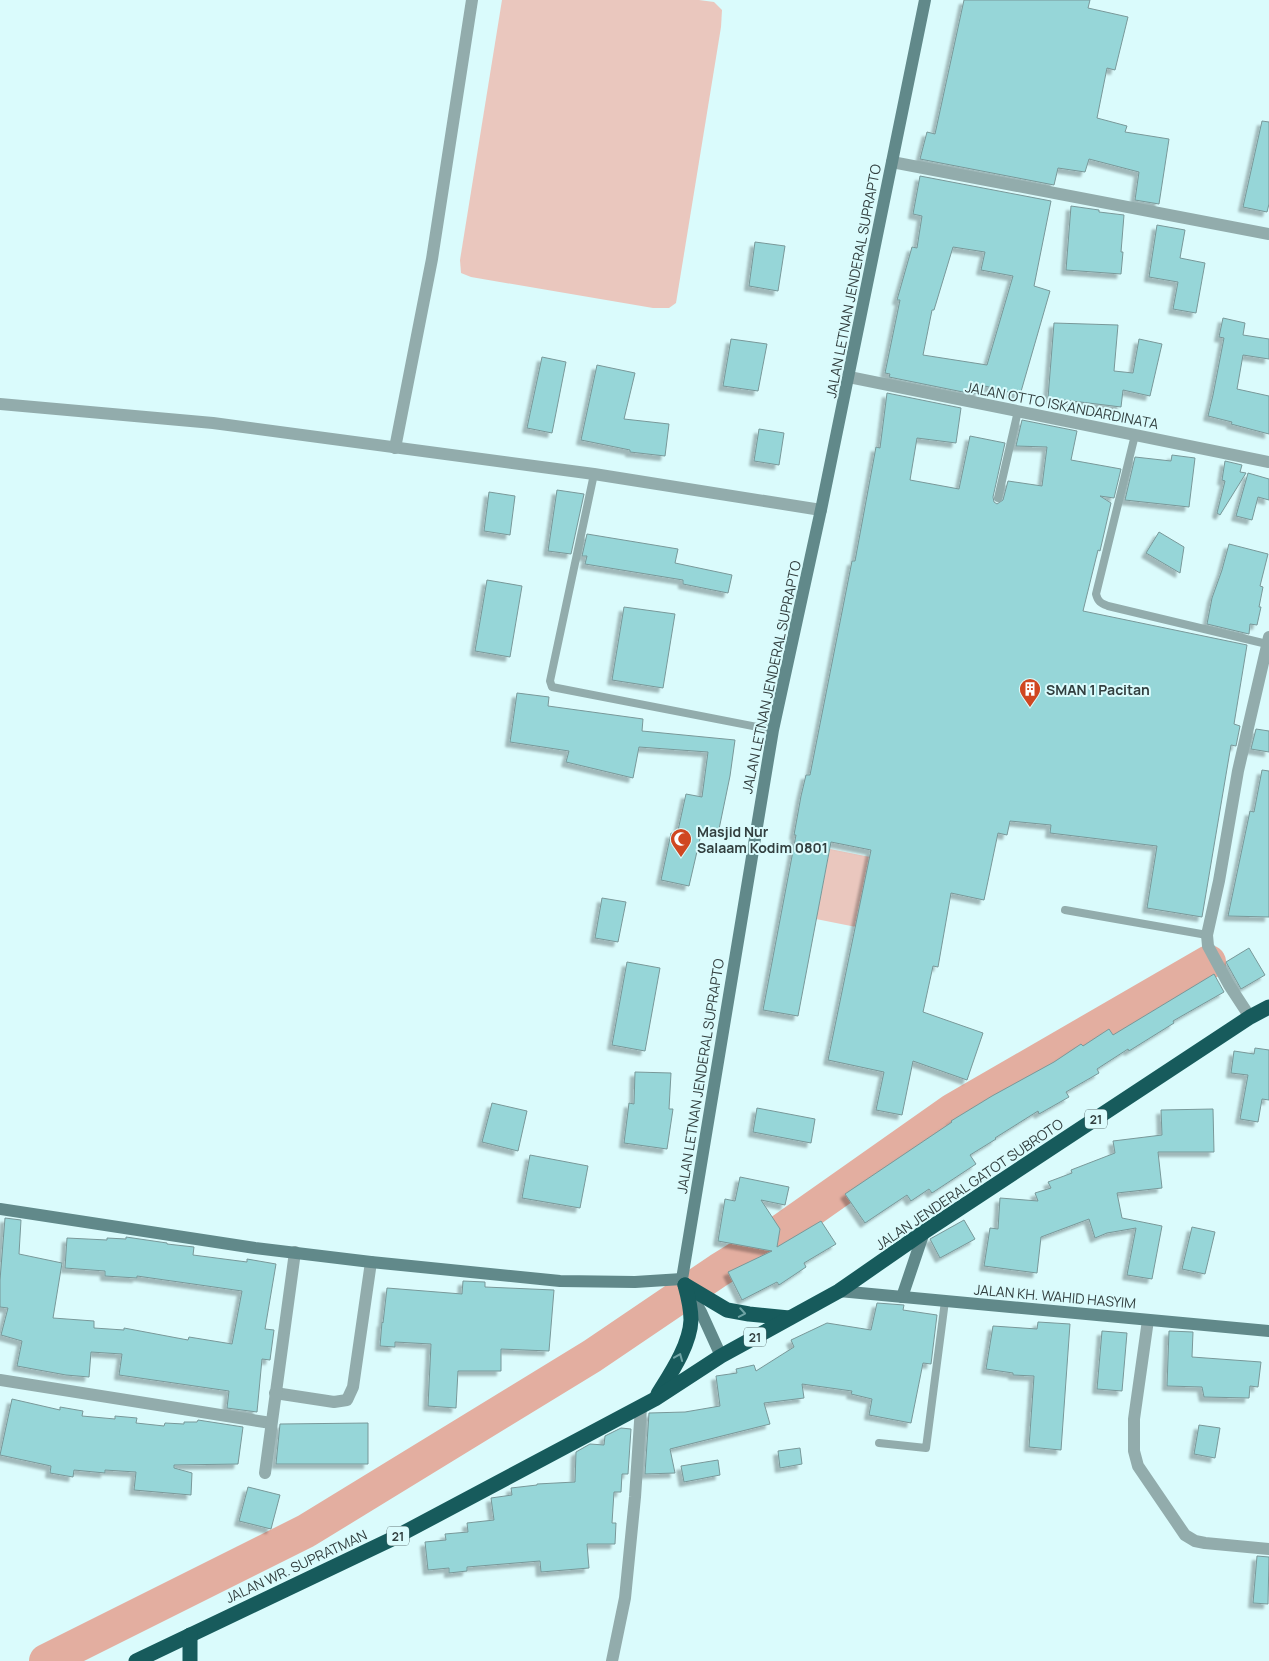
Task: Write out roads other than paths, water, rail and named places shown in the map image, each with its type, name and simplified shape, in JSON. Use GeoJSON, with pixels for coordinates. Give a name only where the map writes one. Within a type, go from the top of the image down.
{"type":"FeatureCollection","features":[{"type":"Feature","properties":{"kind":"highway","name":"JALAN JENDERAL GATOT SUBROTO"},"geometry":{"type":"LineString","coordinates":[[839,1291],[924,1232],[1250,1017],[1269,1007]]}},
{"type":"Feature","properties":{"kind":"highway"},"geometry":{"type":"LineString","coordinates":[[688,1290],[726,1310],[790,1318]]}},
{"type":"Feature","properties":{"kind":"highway"},"geometry":{"type":"LineString","coordinates":[[655,1399],[676,1366],[687,1338],[691,1319],[688,1290]]}},
{"type":"Feature","properties":{"kind":"highway","name":"21"},"geometry":{"type":"LineString","coordinates":[[655,1399],[721,1356],[839,1291]]}},
{"type":"Feature","properties":{"kind":"highway","name":"JALAN WR. SUPRATMAN"},"geometry":{"type":"LineString","coordinates":[[136,1661],[392,1539],[655,1399]]}},
{"type":"Feature","properties":{"kind":"highway"},"geometry":{"type":"LineString","coordinates":[[190,1635],[190,1661]]}},
{"type":"Feature","properties":{"kind":"main road","name":"JALAN LETNAN JENDERAL SUPRAPTO"},"geometry":{"type":"LineString","coordinates":[[688,1290],[766,728],[821,510],[925,0]]}},
{"type":"Feature","properties":{"kind":"main road"},"geometry":{"type":"LineString","coordinates":[[0,1208],[255,1248],[371,1262],[560,1282],[635,1282],[688,1290],[721,1356]]}},
{"type":"Feature","properties":{"kind":"main road"},"geometry":{"type":"LineString","coordinates":[[902,1297],[924,1232]]}},
{"type":"Feature","properties":{"kind":"main road","name":"JALAN KH. WAHID HASYIM"},"geometry":{"type":"LineString","coordinates":[[839,1291],[1269,1331]]}},
{"type":"Feature","properties":{"kind":"street"},"geometry":{"type":"LineString","coordinates":[[396,448],[432,259],[472,0]]}},
{"type":"Feature","properties":{"kind":"street"},"geometry":{"type":"LineString","coordinates":[[892,162],[1269,234]]}},
{"type":"Feature","properties":{"kind":"street","name":"JALAN OTTO ISKANDARDINATA"},"geometry":{"type":"LineString","coordinates":[[849,377],[1269,462]]}},
{"type":"Feature","properties":{"kind":"street"},"geometry":{"type":"LineString","coordinates":[[0,404],[213,423],[594,474],[821,510]]}},
{"type":"Feature","properties":{"kind":"street"},"geometry":{"type":"LineString","coordinates":[[1250,1017],[1229,985],[1207,940],[1238,771],[1268,640]]}},
{"type":"Feature","properties":{"kind":"street"},"geometry":{"type":"LineString","coordinates":[[265,1473],[295,1252]]}},
{"type":"Feature","properties":{"kind":"street"},"geometry":{"type":"LineString","coordinates":[[275,1393],[334,1402],[346,1400],[350,1395],[353,1387],[371,1262]]}},
{"type":"Feature","properties":{"kind":"street"},"geometry":{"type":"LineString","coordinates":[[1148,1320],[1134,1419],[1134,1451],[1138,1466],[1185,1536],[1205,1543],[1269,1549]]}},
{"type":"Feature","properties":{"kind":"street"},"geometry":{"type":"LineString","coordinates":[[0,1380],[271,1423]]}},
{"type":"Feature","properties":{"kind":"street"},"geometry":{"type":"LineString","coordinates":[[612,1661],[625,1598],[635,1497],[641,1407]]}},
{"type":"Feature","properties":{"kind":"lane"},"geometry":{"type":"LineString","coordinates":[[998,498],[1018,411]]}},
{"type":"Feature","properties":{"kind":"lane"},"geometry":{"type":"LineString","coordinates":[[1135,435],[1096,594],[1097,600],[1108,606],[1268,640]]}},
{"type":"Feature","properties":{"kind":"lane"},"geometry":{"type":"LineString","coordinates":[[594,474],[550,681],[552,687],[766,728]]}},
{"type":"Feature","properties":{"kind":"lane"},"geometry":{"type":"LineString","coordinates":[[1065,910],[1207,940]]}},
{"type":"Feature","properties":{"kind":"lane"},"geometry":{"type":"LineString","coordinates":[[879,1443],[926,1448],[945,1301]]}},
{"type":"Feature","properties":{"kind":"waterway"},"geometry":{"type":"LineString","coordinates":[[46,1661],[306,1531],[592,1356],[719,1270],[774,1236],[953,1110],[1209,962]]}},
{"type":"Feature","properties":{"kind":"place","name":"SMAN 1 Pacitan"},"geometry":{"type":"Point","coordinates":[1030,708]}},
{"type":"Feature","properties":{"kind":"place","name":"Masjid Nur Salaam Kodim 0801"},"geometry":{"type":"Point","coordinates":[681,858]}}]}
